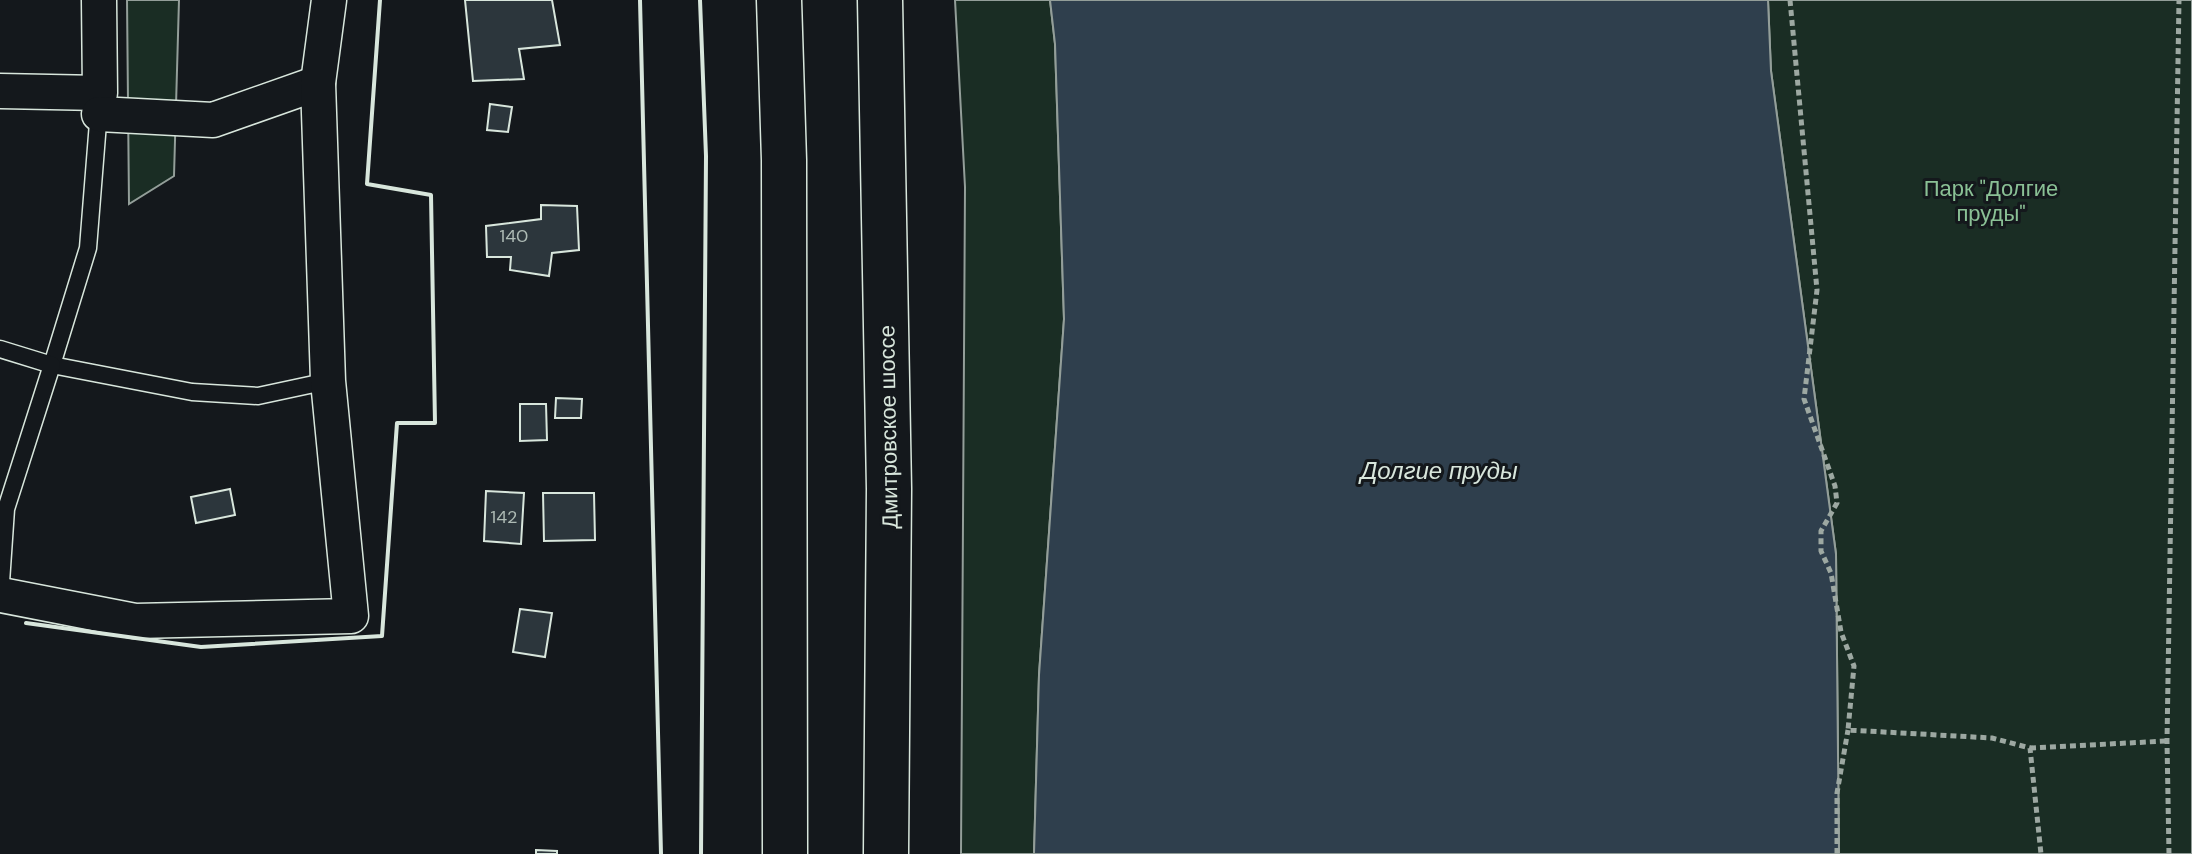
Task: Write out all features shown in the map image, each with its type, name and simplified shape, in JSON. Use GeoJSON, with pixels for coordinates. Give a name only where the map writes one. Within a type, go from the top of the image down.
{"type":"FeatureCollection","features":[{"type":"Feature","properties":{"kind":"highway"},"geometry":{"type":"LineString","coordinates":[[779,0],[784,175],[785,854]]}},
{"type":"Feature","properties":{"kind":"highway","name":"Дмитровское шоссе"},"geometry":{"type":"LineString","coordinates":[[880,0],[889,489],[886,854]]}},
{"type":"Feature","properties":{"kind":"street"},"geometry":{"type":"LineString","coordinates":[[99,0],[99,103]]}},
{"type":"Feature","properties":{"kind":"street"},"geometry":{"type":"LineString","coordinates":[[1,595],[135,621],[351,616],[328,381],[318,83],[329,0]]}},
{"type":"Feature","properties":{"kind":"street"},"geometry":{"type":"LineString","coordinates":[[0,91],[213,120],[318,83]]}},
{"type":"Feature","properties":{"kind":"lane"},"geometry":{"type":"LineString","coordinates":[[0,604],[6,509],[88,248],[99,103]]}},
{"type":"Feature","properties":{"kind":"lane"},"geometry":{"type":"LineString","coordinates":[[0,349],[52,365],[192,392],[258,396],[328,381]]}},
{"type":"Feature","properties":{"kind":"path"},"geometry":{"type":"LineString","coordinates":[[1790,0],[1817,290],[1804,399],[1835,486],[1837,503],[1821,531],[1821,551],[1831,573],[1841,632],[1854,666],[1848,730],[1837,793],[1837,854]]}},
{"type":"Feature","properties":{"kind":"path"},"geometry":{"type":"LineString","coordinates":[[2169,854],[2167,741],[2179,0]]}},
{"type":"Feature","properties":{"kind":"path"},"geometry":{"type":"LineString","coordinates":[[1848,730],[1992,738],[2030,748],[2167,741]]}},
{"type":"Feature","properties":{"kind":"path"},"geometry":{"type":"LineString","coordinates":[[2030,748],[2041,854]]}},
{"type":"Feature","properties":{"kind":"green space"},"geometry":{"type":"Polygon","coordinates":[[[127,0],[179,0],[174,176],[129,204],[127,0]]]}},
{"type":"Feature","properties":{"kind":"green space"},"geometry":{"type":"Polygon","coordinates":[[[955,0],[1050,0],[1055,44],[1064,319],[1039,675],[1034,854],[961,854],[965,187],[955,0]]]}},
{"type":"Feature","properties":{"kind":"green space","name":"Парк \"Долгие пруды\""},"geometry":{"type":"Polygon","coordinates":[[[1768,0],[2192,0],[2192,854],[1839,854],[1836,554],[1771,71],[1768,0]]]}},
{"type":"Feature","properties":{"kind":"water","name":"Долгие пруды"},"geometry":{"type":"Polygon","coordinates":[[[1050,0],[1768,0],[1771,71],[1836,554],[1839,854],[1034,854],[1039,675],[1064,319],[1055,44],[1050,0]]]}},
{"type":"Feature","properties":{"kind":"building"},"geometry":{"type":"Polygon","coordinates":[[[465,0],[552,0],[560,45],[519,49],[524,79],[473,81],[465,0]]]}},
{"type":"Feature","properties":{"kind":"building"},"geometry":{"type":"Polygon","coordinates":[[[490,104],[512,107],[508,132],[487,130],[490,104]]]}},
{"type":"Feature","properties":{"kind":"building"},"geometry":{"type":"Polygon","coordinates":[[[541,205],[577,206],[579,250],[552,253],[549,276],[510,270],[511,257],[487,257],[486,226],[541,219],[541,205]]]}},
{"type":"Feature","properties":{"kind":"building"},"geometry":{"type":"Polygon","coordinates":[[[556,398],[582,399],[581,418],[555,418],[556,398]]]}},
{"type":"Feature","properties":{"kind":"building"},"geometry":{"type":"Polygon","coordinates":[[[520,404],[546,404],[547,440],[520,441],[520,404]]]}},
{"type":"Feature","properties":{"kind":"building"},"geometry":{"type":"Polygon","coordinates":[[[230,489],[235,515],[196,523],[191,497],[230,489]]]}},
{"type":"Feature","properties":{"kind":"building"},"geometry":{"type":"Polygon","coordinates":[[[486,491],[524,493],[521,544],[484,541],[486,491]]]}},
{"type":"Feature","properties":{"kind":"building"},"geometry":{"type":"Polygon","coordinates":[[[543,493],[594,493],[595,540],[544,541],[543,493]]]}},
{"type":"Feature","properties":{"kind":"building"},"geometry":{"type":"Polygon","coordinates":[[[520,609],[552,613],[545,657],[513,652],[520,609]]]}},
{"type":"Feature","properties":{"kind":"building"},"geometry":{"type":"Polygon","coordinates":[[[536,850],[557,851],[557,854],[536,854],[536,850]]]}},
{"type":"Feature","properties":{"kind":"wall"},"geometry":{"type":"LineString","coordinates":[[26,623],[201,647],[382,636],[397,423],[435,423],[431,195],[367,184],[380,0]]}},
{"type":"Feature","properties":{"kind":"wall"},"geometry":{"type":"LineString","coordinates":[[640,0],[661,854]]}},
{"type":"Feature","properties":{"kind":"wall"},"geometry":{"type":"LineString","coordinates":[[700,0],[706,156],[701,854]]}}]}
